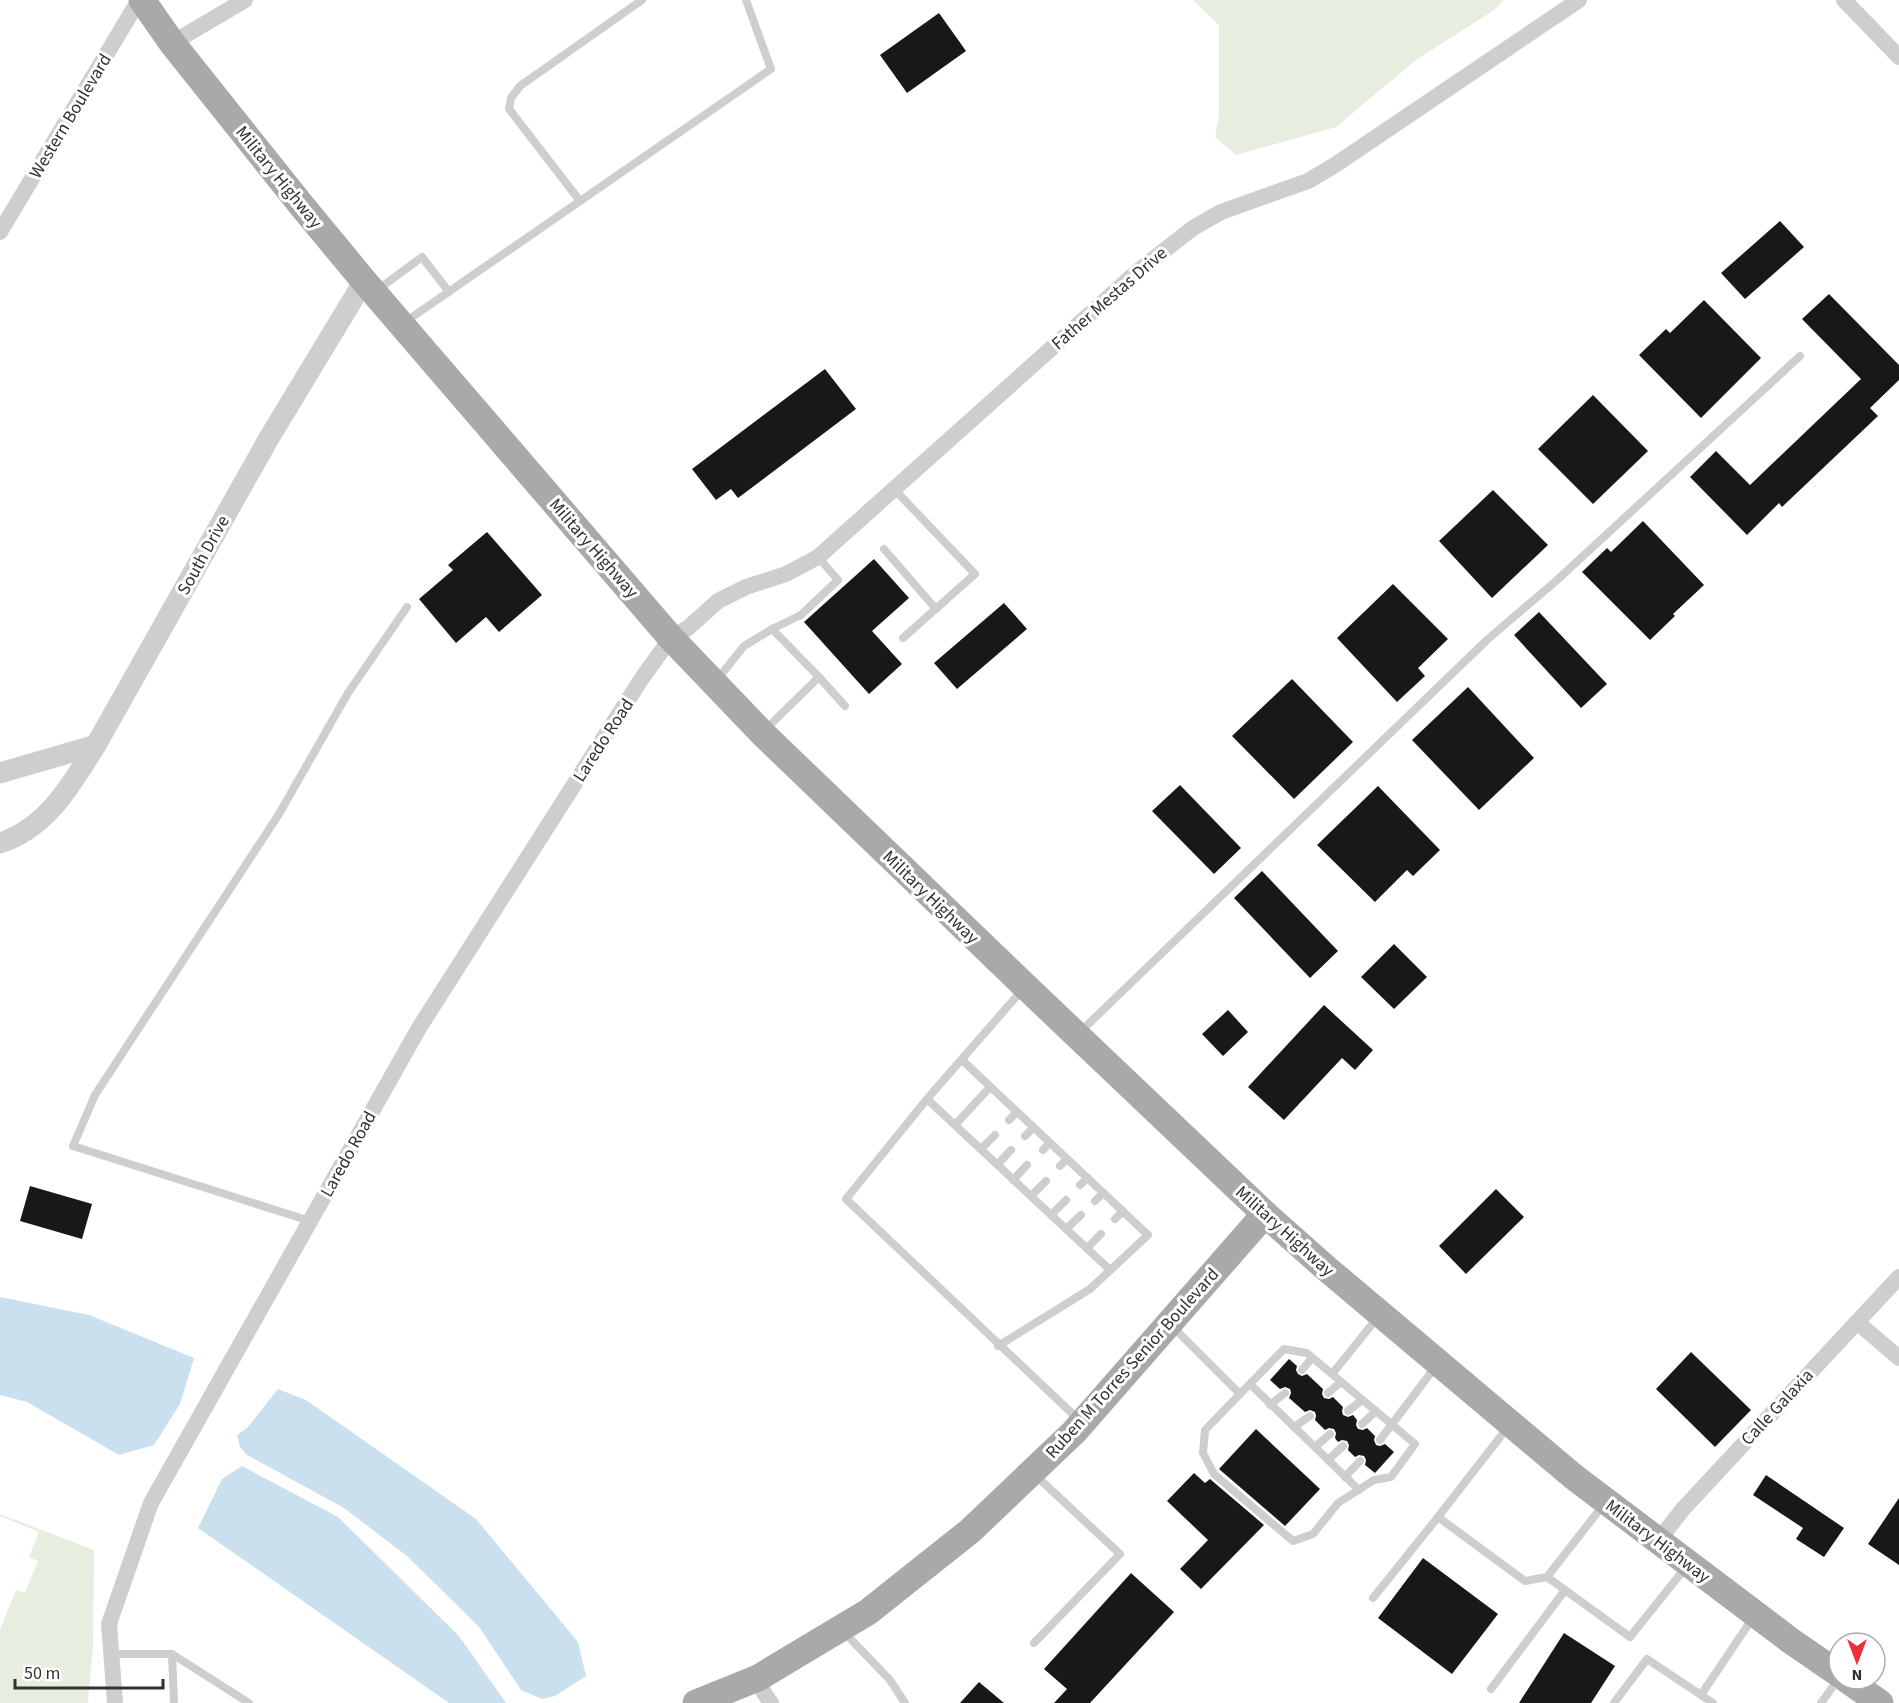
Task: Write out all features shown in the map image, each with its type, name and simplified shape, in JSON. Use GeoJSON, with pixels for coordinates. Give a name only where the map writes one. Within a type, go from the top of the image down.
{"type":"FeatureCollection","features":[{"type":"Feature","properties":{"kind":"main road","name":"Military Highway"},"geometry":{"type":"LineString","coordinates":[[141,0],[172,43],[369,286],[671,638],[762,733],[1265,1214],[1510,1424],[1606,1502],[1827,1667]]}},
{"type":"Feature","properties":{"kind":"main road","name":"Ruben M Torres Senior Boulevard"},"geometry":{"type":"LineString","coordinates":[[696,1703],[758,1678],[868,1612],[970,1531],[1082,1423],[1265,1214]]}},
{"type":"Feature","properties":{"kind":"main road"},"geometry":{"type":"LineString","coordinates":[[1863,1691],[1880,1703]]}},
{"type":"Feature","properties":{"kind":"street","name":"Western Boulevard"},"geometry":{"type":"LineString","coordinates":[[0,232],[141,0]]}},
{"type":"Feature","properties":{"kind":"street"},"geometry":{"type":"LineString","coordinates":[[172,43],[245,0]]}},
{"type":"Feature","properties":{"kind":"street","name":"Father Mestas Drive"},"geometry":{"type":"LineString","coordinates":[[671,638],[688,628],[718,601],[746,587],[786,574],[818,556],[1138,271],[1193,228],[1221,212],[1308,181],[1579,0]]}},
{"type":"Feature","properties":{"kind":"street"},"geometry":{"type":"LineString","coordinates":[[1844,0],[1899,57]]}},
{"type":"Feature","properties":{"kind":"street","name":"South Drive"},"geometry":{"type":"LineString","coordinates":[[0,843],[43,820],[66,793],[96,745],[269,438],[369,286]]}},
{"type":"Feature","properties":{"kind":"street","name":"Laredo Road"},"geometry":{"type":"LineString","coordinates":[[115,1703],[109,1623],[151,1503],[419,1028],[642,678],[671,638]]}},
{"type":"Feature","properties":{"kind":"street"},"geometry":{"type":"LineString","coordinates":[[0,773],[96,745]]}},
{"type":"Feature","properties":{"kind":"street","name":"Calle Galaxia"},"geometry":{"type":"LineString","coordinates":[[1659,1541],[1683,1509],[1899,1277]]}},
{"type":"Feature","properties":{"kind":"street"},"geometry":{"type":"LineString","coordinates":[[1857,1322],[1899,1358]]}},
{"type":"Feature","properties":{"kind":"street"},"geometry":{"type":"LineString","coordinates":[[758,1678],[764,1694],[771,1703]]}},
{"type":"Feature","properties":{"kind":"lane"},"geometry":{"type":"LineString","coordinates":[[580,201],[509,109],[511,98],[520,86],[642,0]]}},
{"type":"Feature","properties":{"kind":"lane"},"geometry":{"type":"LineString","coordinates":[[402,324],[771,69],[746,0]]}},
{"type":"Feature","properties":{"kind":"lane"},"geometry":{"type":"LineString","coordinates":[[369,286],[422,257],[449,292]]}},
{"type":"Feature","properties":{"kind":"lane"},"geometry":{"type":"LineString","coordinates":[[1077,1035],[1488,639],[1556,580],[1800,356]]}},
{"type":"Feature","properties":{"kind":"lane"},"geometry":{"type":"LineString","coordinates":[[894,489],[975,574],[903,638]]}},
{"type":"Feature","properties":{"kind":"lane"},"geometry":{"type":"LineString","coordinates":[[884,549],[936,609]]}},
{"type":"Feature","properties":{"kind":"lane"},"geometry":{"type":"LineString","coordinates":[[713,684],[744,646],[801,615],[838,580],[818,556]]}},
{"type":"Feature","properties":{"kind":"lane"},"geometry":{"type":"LineString","coordinates":[[310,1221],[74,1146],[95,1095],[279,814],[348,693],[407,607]]}},
{"type":"Feature","properties":{"kind":"lane"},"geometry":{"type":"LineString","coordinates":[[772,629],[845,706]]}},
{"type":"Feature","properties":{"kind":"lane"},"geometry":{"type":"LineString","coordinates":[[762,733],[819,677]]}},
{"type":"Feature","properties":{"kind":"lane"},"geometry":{"type":"LineString","coordinates":[[1025,986],[927,1099],[846,1199],[998,1346],[1082,1423]]}},
{"type":"Feature","properties":{"kind":"lane"},"geometry":{"type":"LineString","coordinates":[[962,1060],[1033,1128],[1046,1146],[1064,1163],[1088,1178],[1148,1235],[1090,1289],[998,1346]]}},
{"type":"Feature","properties":{"kind":"lane"},"geometry":{"type":"LineString","coordinates":[[955,1125],[990,1087]]}},
{"type":"Feature","properties":{"kind":"lane"},"geometry":{"type":"LineString","coordinates":[[927,1099],[1110,1270]]}},
{"type":"Feature","properties":{"kind":"lane"},"geometry":{"type":"LineString","coordinates":[[1009,1120],[1017,1112]]}},
{"type":"Feature","properties":{"kind":"lane"},"geometry":{"type":"LineString","coordinates":[[1025,1136],[1033,1128]]}},
{"type":"Feature","properties":{"kind":"lane"},"geometry":{"type":"LineString","coordinates":[[981,1149],[995,1134]]}},
{"type":"Feature","properties":{"kind":"lane"},"geometry":{"type":"LineString","coordinates":[[998,1164],[1011,1150]]}},
{"type":"Feature","properties":{"kind":"lane"},"geometry":{"type":"LineString","coordinates":[[1013,1179],[1027,1165]]}},
{"type":"Feature","properties":{"kind":"lane"},"geometry":{"type":"LineString","coordinates":[[1080,1185],[1088,1178]]}},
{"type":"Feature","properties":{"kind":"lane"},"geometry":{"type":"LineString","coordinates":[[1031,1196],[1046,1181]]}},
{"type":"Feature","properties":{"kind":"lane"},"geometry":{"type":"LineString","coordinates":[[1095,1201],[1103,1193]]}},
{"type":"Feature","properties":{"kind":"lane"},"geometry":{"type":"LineString","coordinates":[[1051,1215],[1066,1200]]}},
{"type":"Feature","properties":{"kind":"lane"},"geometry":{"type":"LineString","coordinates":[[1115,1219],[1123,1211]]}},
{"type":"Feature","properties":{"kind":"lane"},"geometry":{"type":"LineString","coordinates":[[1066,1229],[1081,1215]]}},
{"type":"Feature","properties":{"kind":"lane"},"geometry":{"type":"LineString","coordinates":[[1087,1248],[1101,1234]]}},
{"type":"Feature","properties":{"kind":"lane"},"geometry":{"type":"LineString","coordinates":[[1332,1374],[1380,1314]]}},
{"type":"Feature","properties":{"kind":"lane"},"geometry":{"type":"LineString","coordinates":[[1169,1324],[1240,1394]]}},
{"type":"Feature","properties":{"kind":"lane"},"geometry":{"type":"LineString","coordinates":[[1284,1349],[1307,1353],[1332,1374],[1415,1444],[1391,1477],[1374,1480],[1338,1503],[1313,1534],[1293,1541],[1214,1474],[1203,1453],[1205,1430],[1284,1349]]}},
{"type":"Feature","properties":{"kind":"lane"},"geometry":{"type":"LineString","coordinates":[[1302,1370],[1312,1358]]}},
{"type":"Feature","properties":{"kind":"lane"},"geometry":{"type":"LineString","coordinates":[[1380,1440],[1438,1363]]}},
{"type":"Feature","properties":{"kind":"lane"},"geometry":{"type":"LineString","coordinates":[[1328,1393],[1341,1382]]}},
{"type":"Feature","properties":{"kind":"lane"},"geometry":{"type":"LineString","coordinates":[[1250,1384],[1359,1490]]}},
{"type":"Feature","properties":{"kind":"lane"},"geometry":{"type":"LineString","coordinates":[[1270,1405],[1285,1393]]}},
{"type":"Feature","properties":{"kind":"lane"},"geometry":{"type":"LineString","coordinates":[[1348,1411],[1362,1400]]}},
{"type":"Feature","properties":{"kind":"lane"},"geometry":{"type":"LineString","coordinates":[[1362,1424],[1376,1411]]}},
{"type":"Feature","properties":{"kind":"lane"},"geometry":{"type":"LineString","coordinates":[[1294,1427],[1310,1416]]}},
{"type":"Feature","properties":{"kind":"lane"},"geometry":{"type":"LineString","coordinates":[[1372,1598],[1510,1424]]}},
{"type":"Feature","properties":{"kind":"lane"},"geometry":{"type":"LineString","coordinates":[[1315,1448],[1330,1434]]}},
{"type":"Feature","properties":{"kind":"lane"},"geometry":{"type":"LineString","coordinates":[[1328,1460],[1343,1446]]}},
{"type":"Feature","properties":{"kind":"lane"},"geometry":{"type":"LineString","coordinates":[[1345,1477],[1360,1461]]}},
{"type":"Feature","properties":{"kind":"lane"},"geometry":{"type":"LineString","coordinates":[[1032,1472],[1120,1554],[1034,1642]]}},
{"type":"Feature","properties":{"kind":"lane"},"geometry":{"type":"LineString","coordinates":[[1438,1517],[1525,1581],[1547,1576],[1606,1502]]}},
{"type":"Feature","properties":{"kind":"lane"},"geometry":{"type":"LineString","coordinates":[[1547,1576],[1630,1637],[1688,1564]]}},
{"type":"Feature","properties":{"kind":"lane"},"geometry":{"type":"LineString","coordinates":[[1491,1689],[1565,1590]]}},
{"type":"Feature","properties":{"kind":"lane"},"geometry":{"type":"LineString","coordinates":[[1701,1695],[1755,1614]]}},
{"type":"Feature","properties":{"kind":"lane"},"geometry":{"type":"LineString","coordinates":[[841,1628],[890,1680],[905,1703]]}},
{"type":"Feature","properties":{"kind":"lane"},"geometry":{"type":"LineString","coordinates":[[112,1654],[172,1654],[249,1703]]}},
{"type":"Feature","properties":{"kind":"lane"},"geometry":{"type":"LineString","coordinates":[[172,1654],[174,1703]]}},
{"type":"Feature","properties":{"kind":"lane"},"geometry":{"type":"LineString","coordinates":[[1614,1703],[1647,1659],[1711,1702]]}},
{"type":"Feature","properties":{"kind":"green space"},"geometry":{"type":"Polygon","coordinates":[[[1193,0],[1504,0],[1494,10],[1416,60],[1336,127],[1236,155],[1215,137],[1219,116],[1219,25],[1193,0]]]}},
{"type":"Feature","properties":{"kind":"green space"},"geometry":{"type":"Polygon","coordinates":[[[0,1514],[94,1550],[93,1645],[88,1703],[0,1703],[0,1630],[16,1590],[25,1593],[38,1561],[29,1557],[39,1532],[0,1516],[0,1514]]]}},
{"type":"Feature","properties":{"kind":"water"},"geometry":{"type":"Polygon","coordinates":[[[0,1297],[89,1315],[194,1358],[180,1404],[154,1445],[119,1455],[27,1402],[0,1395],[0,1297]]]}},
{"type":"Feature","properties":{"kind":"water"},"geometry":{"type":"Polygon","coordinates":[[[278,1389],[306,1400],[476,1519],[578,1642],[586,1676],[555,1696],[542,1699],[521,1690],[479,1627],[407,1556],[344,1508],[247,1455],[240,1447],[237,1435],[247,1428],[278,1389]]]}},
{"type":"Feature","properties":{"kind":"water"},"geometry":{"type":"Polygon","coordinates":[[[242,1466],[338,1517],[459,1636],[506,1703],[449,1703],[198,1528],[222,1479],[242,1466]]]}},
{"type":"Feature","properties":{"kind":"building"},"geometry":{"type":"Polygon","coordinates":[[[939,13],[966,51],[907,93],[880,55],[939,13]]]}},
{"type":"Feature","properties":{"kind":"building"},"geometry":{"type":"Polygon","coordinates":[[[1780,221],[1804,247],[1745,299],[1721,273],[1780,221]]]}},
{"type":"Feature","properties":{"kind":"building"},"geometry":{"type":"Polygon","coordinates":[[[1829,294],[1899,365],[1899,380],[1870,408],[1878,416],[1782,507],[1779,503],[1747,535],[1690,477],[1716,451],[1750,485],[1861,379],[1802,319],[1829,294]]]}},
{"type":"Feature","properties":{"kind":"building"},"geometry":{"type":"Polygon","coordinates":[[[1704,300],[1761,358],[1701,418],[1639,355],[1666,329],[1670,333],[1704,300]]]}},
{"type":"Feature","properties":{"kind":"building"},"geometry":{"type":"Polygon","coordinates":[[[825,369],[856,409],[738,498],[731,489],[716,500],[692,469],[825,369]]]}},
{"type":"Feature","properties":{"kind":"building"},"geometry":{"type":"Polygon","coordinates":[[[1593,395],[1648,451],[1593,504],[1538,449],[1593,395]]]}},
{"type":"Feature","properties":{"kind":"building"},"geometry":{"type":"Polygon","coordinates":[[[1493,490],[1548,545],[1492,598],[1439,541],[1493,490]]]}},
{"type":"Feature","properties":{"kind":"building"},"geometry":{"type":"Polygon","coordinates":[[[1643,521],[1704,585],[1673,614],[1675,616],[1650,640],[1582,572],[1607,548],[1611,552],[1643,521]]]}},
{"type":"Feature","properties":{"kind":"building"},"geometry":{"type":"Polygon","coordinates":[[[487,532],[542,595],[499,632],[486,617],[456,643],[419,599],[453,570],[448,565],[487,532]]]}},
{"type":"Feature","properties":{"kind":"building"},"geometry":{"type":"Polygon","coordinates":[[[874,559],[909,598],[872,631],[902,664],[869,694],[804,622],[874,559]]]}},
{"type":"Feature","properties":{"kind":"building"},"geometry":{"type":"Polygon","coordinates":[[[1393,584],[1448,639],[1418,668],[1425,676],[1397,702],[1337,638],[1393,584]]]}},
{"type":"Feature","properties":{"kind":"building"},"geometry":{"type":"Polygon","coordinates":[[[1004,603],[1027,629],[957,689],[934,663],[1004,603]]]}},
{"type":"Feature","properties":{"kind":"building"},"geometry":{"type":"Polygon","coordinates":[[[1539,612],[1607,684],[1581,708],[1514,635],[1539,612]]]}},
{"type":"Feature","properties":{"kind":"building"},"geometry":{"type":"Polygon","coordinates":[[[1292,679],[1353,742],[1294,799],[1232,736],[1292,679]]]}},
{"type":"Feature","properties":{"kind":"building"},"geometry":{"type":"Polygon","coordinates":[[[1468,687],[1534,758],[1479,810],[1412,740],[1468,687]]]}},
{"type":"Feature","properties":{"kind":"building"},"geometry":{"type":"Polygon","coordinates":[[[1180,785],[1241,848],[1214,874],[1152,811],[1180,785]]]}},
{"type":"Feature","properties":{"kind":"building"},"geometry":{"type":"Polygon","coordinates":[[[1378,786],[1440,850],[1413,876],[1407,870],[1375,902],[1317,845],[1378,786]]]}},
{"type":"Feature","properties":{"kind":"building"},"geometry":{"type":"Polygon","coordinates":[[[1262,871],[1338,951],[1310,978],[1234,898],[1262,871]]]}},
{"type":"Feature","properties":{"kind":"building"},"geometry":{"type":"Polygon","coordinates":[[[1394,944],[1427,977],[1394,1009],[1361,977],[1394,944]]]}},
{"type":"Feature","properties":{"kind":"building"},"geometry":{"type":"Polygon","coordinates":[[[1324,1005],[1373,1050],[1355,1070],[1342,1058],[1284,1120],[1248,1087],[1324,1005]]]}},
{"type":"Feature","properties":{"kind":"building"},"geometry":{"type":"Polygon","coordinates":[[[1228,1010],[1248,1032],[1223,1056],[1202,1034],[1228,1010]]]}},
{"type":"Feature","properties":{"kind":"building"},"geometry":{"type":"Polygon","coordinates":[[[30,1186],[92,1204],[82,1239],[20,1221],[30,1186]]]}},
{"type":"Feature","properties":{"kind":"building"},"geometry":{"type":"Polygon","coordinates":[[[1496,1189],[1524,1217],[1466,1274],[1439,1246],[1496,1189]]]}},
{"type":"Feature","properties":{"kind":"building"},"geometry":{"type":"Polygon","coordinates":[[[1691,1352],[1751,1410],[1715,1447],[1656,1389],[1691,1352]]]}},
{"type":"Feature","properties":{"kind":"building"},"geometry":{"type":"Polygon","coordinates":[[[1289,1359],[1297,1366],[1298,1374],[1302,1376],[1307,1374],[1323,1389],[1324,1398],[1333,1397],[1343,1407],[1343,1415],[1348,1417],[1353,1415],[1357,1420],[1358,1429],[1367,1428],[1375,1436],[1376,1445],[1385,1444],[1394,1452],[1375,1473],[1365,1465],[1364,1456],[1355,1457],[1348,1450],[1347,1441],[1338,1442],[1334,1429],[1325,1430],[1315,1420],[1315,1412],[1310,1410],[1305,1412],[1289,1398],[1290,1389],[1285,1387],[1280,1389],[1270,1380],[1289,1359]]]}},
{"type":"Feature","properties":{"kind":"building"},"geometry":{"type":"Polygon","coordinates":[[[1256,1429],[1320,1489],[1285,1526],[1219,1469],[1256,1429]]]}},
{"type":"Feature","properties":{"kind":"building"},"geometry":{"type":"Polygon","coordinates":[[[1194,1473],[1205,1483],[1210,1479],[1264,1525],[1201,1589],[1180,1569],[1208,1540],[1167,1501],[1194,1473]]]}},
{"type":"Feature","properties":{"kind":"building"},"geometry":{"type":"Polygon","coordinates":[[[1766,1475],[1844,1528],[1824,1557],[1796,1539],[1803,1528],[1753,1495],[1766,1475]]]}},
{"type":"Feature","properties":{"kind":"building"},"geometry":{"type":"Polygon","coordinates":[[[1899,1498],[1899,1565],[1868,1544],[1899,1498]]]}},
{"type":"Feature","properties":{"kind":"building"},"geometry":{"type":"Polygon","coordinates":[[[1423,1558],[1498,1614],[1452,1674],[1378,1618],[1423,1558]]]}},
{"type":"Feature","properties":{"kind":"building"},"geometry":{"type":"Polygon","coordinates":[[[1131,1573],[1174,1612],[1090,1703],[1054,1703],[1067,1689],[1044,1669],[1131,1573]]]}},
{"type":"Feature","properties":{"kind":"building"},"geometry":{"type":"Polygon","coordinates":[[[1564,1633],[1615,1666],[1591,1703],[1519,1703],[1564,1633]]]}},
{"type":"Feature","properties":{"kind":"building"},"geometry":{"type":"Polygon","coordinates":[[[979,1682],[1004,1703],[960,1703],[979,1682]]]}}]}
